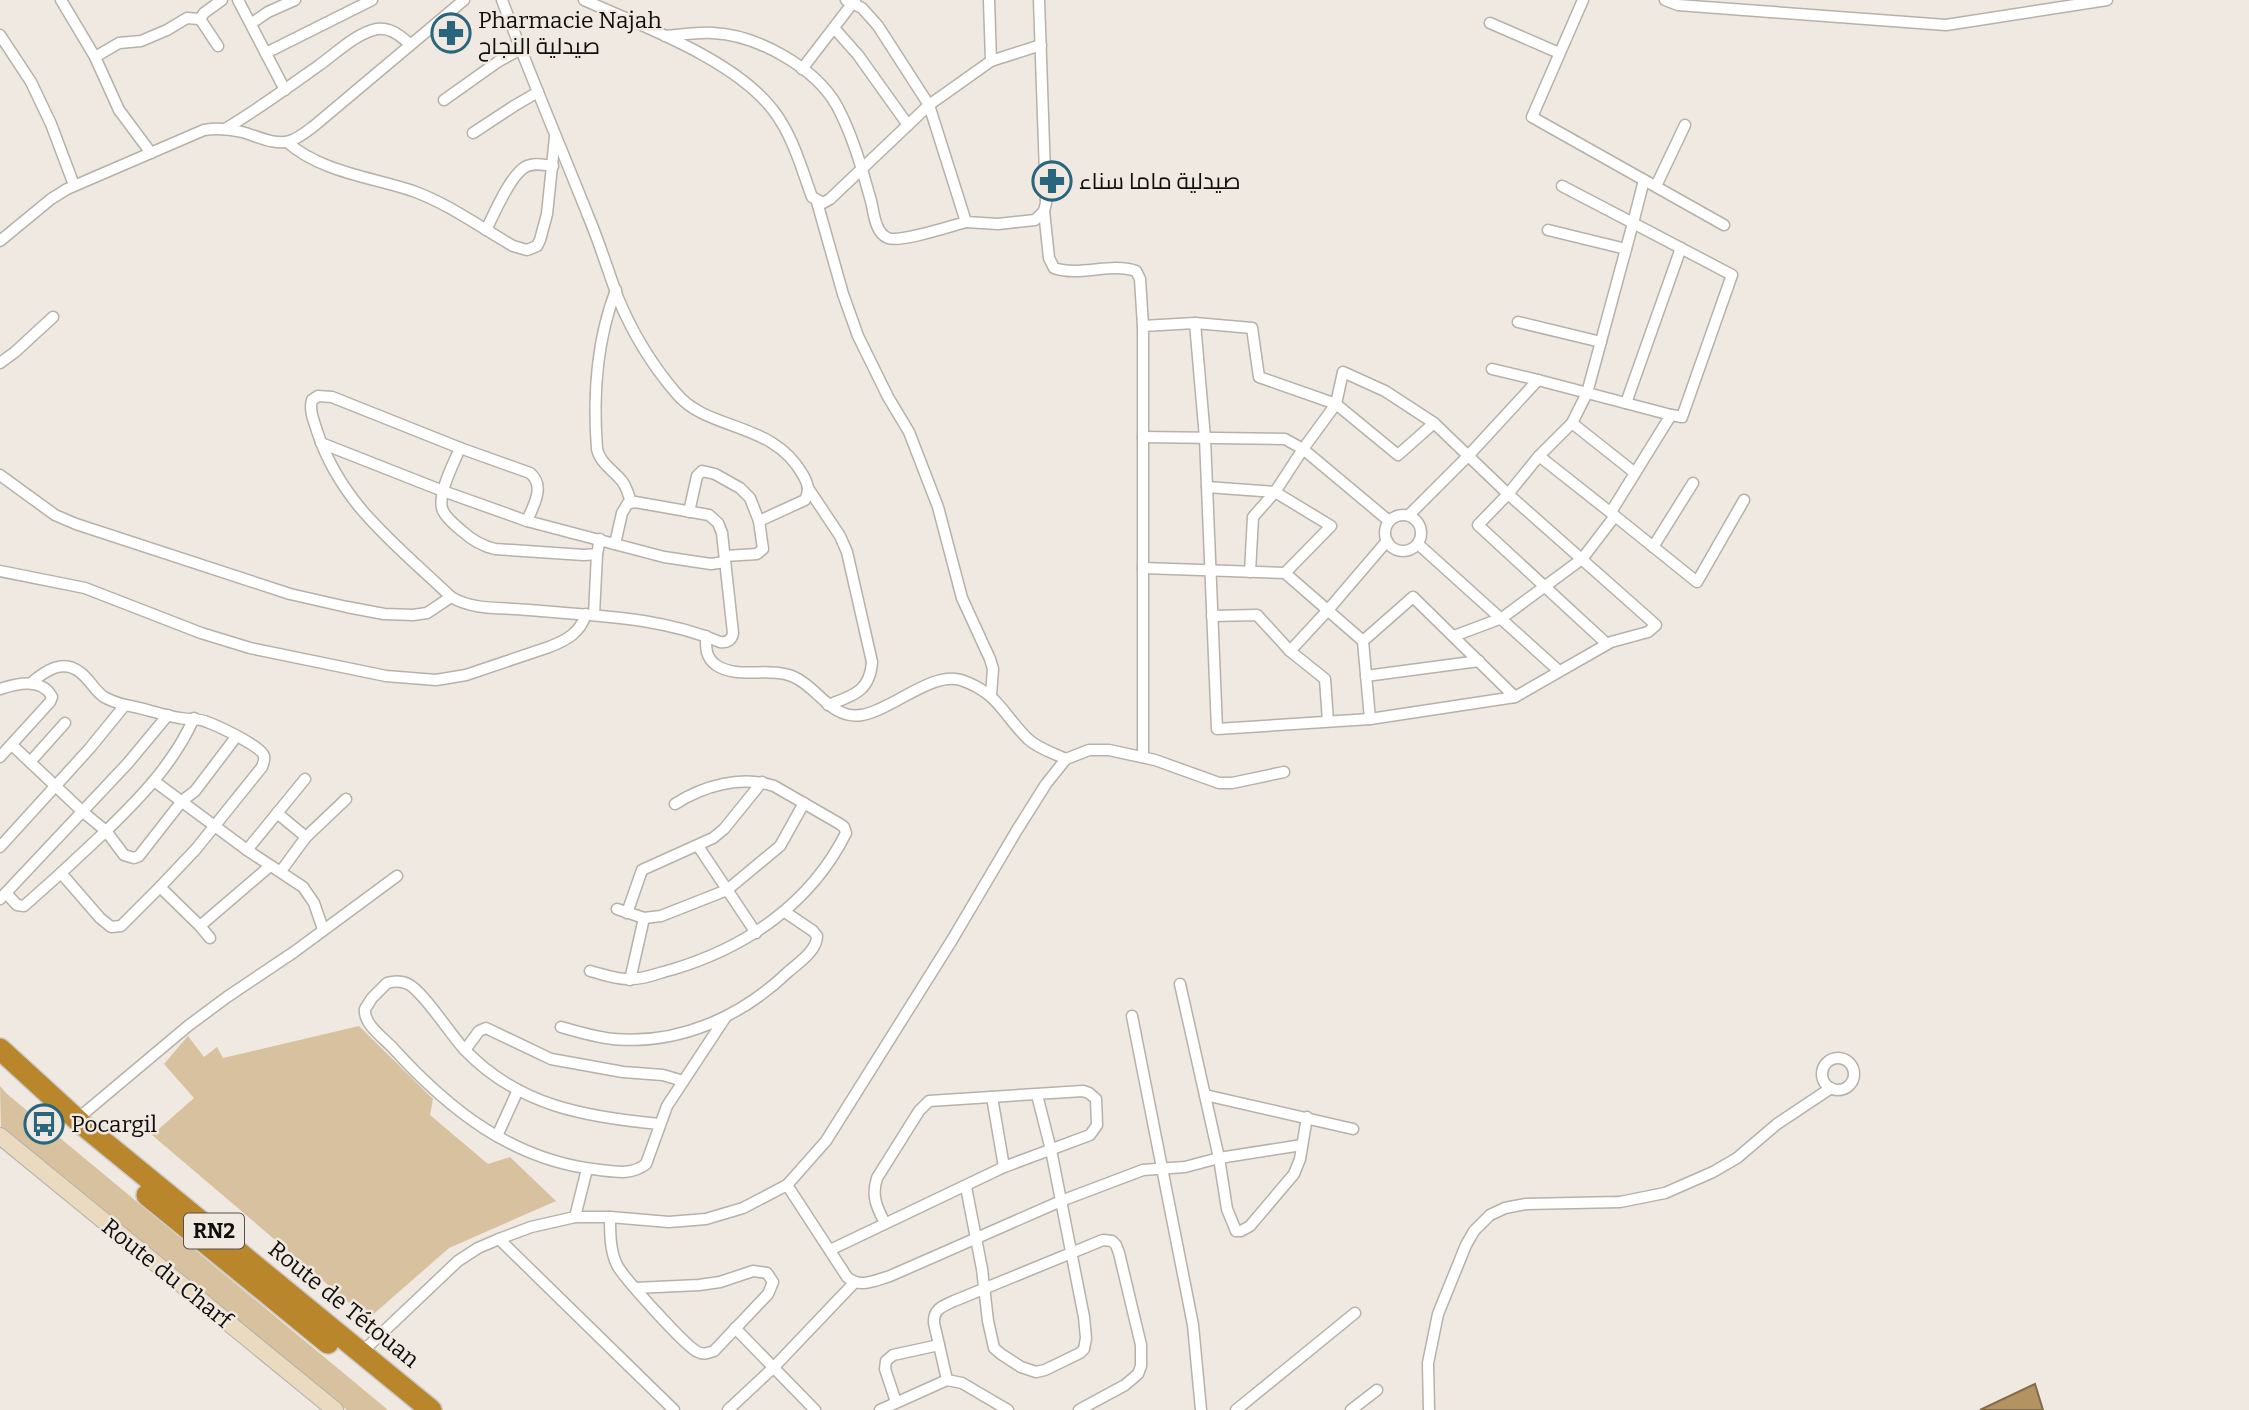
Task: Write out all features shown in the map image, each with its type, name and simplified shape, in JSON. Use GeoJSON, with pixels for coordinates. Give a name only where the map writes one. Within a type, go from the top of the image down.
{"type":"FeatureCollection","features":[{"type":"Feature","properties":{"kind":"highway","name":"Route de Tétouan"},"geometry":{"type":"LineString","coordinates":[[0,1049],[76,1120],[431,1410]]}},
{"type":"Feature","properties":{"kind":"highway","name":"Route de Tétouan"},"geometry":{"type":"LineString","coordinates":[[0,1068],[78,1139],[409,1410]]}},
{"type":"Feature","properties":{"kind":"street"},"geometry":{"type":"LineString","coordinates":[[61,0],[95,57],[119,110],[151,153]]}},
{"type":"Feature","properties":{"kind":"street"},"geometry":{"type":"LineString","coordinates":[[200,19],[206,5],[222,0]]}},
{"type":"Feature","properties":{"kind":"street"},"geometry":{"type":"LineString","coordinates":[[239,0],[285,90]]}},
{"type":"Feature","properties":{"kind":"street"},"geometry":{"type":"LineString","coordinates":[[266,53],[372,0]]}},
{"type":"Feature","properties":{"kind":"street"},"geometry":{"type":"LineString","coordinates":[[0,241],[51,199],[74,185],[204,130],[240,131],[267,140],[287,142],[314,126],[464,0]]}},
{"type":"Feature","properties":{"kind":"street"},"geometry":{"type":"LineString","coordinates":[[502,0],[635,333],[677,396],[707,415],[766,439],[784,452],[797,467],[840,536],[847,552],[872,662],[864,687],[849,697],[828,705]]}},
{"type":"Feature","properties":{"kind":"street"},"geometry":{"type":"LineString","coordinates":[[989,0],[991,61]]}},
{"type":"Feature","properties":{"kind":"street"},"geometry":{"type":"LineString","coordinates":[[1039,0],[1046,203],[1044,211],[1049,258],[1054,268],[1066,272],[1126,267],[1136,271],[1140,279],[1143,326],[1143,757]]}},
{"type":"Feature","properties":{"kind":"street"},"geometry":{"type":"LineString","coordinates":[[1583,0],[1532,117],[1724,225]]}},
{"type":"Feature","properties":{"kind":"street"},"geometry":{"type":"LineString","coordinates":[[1665,0],[1678,5],[1946,25],[2107,0]]}},
{"type":"Feature","properties":{"kind":"street"},"geometry":{"type":"LineString","coordinates":[[251,23],[289,1]]}},
{"type":"Feature","properties":{"kind":"street"},"geometry":{"type":"LineString","coordinates":[[589,1],[664,36],[744,80],[773,110],[791,139],[812,197],[817,202],[858,336],[888,397],[909,432],[933,493],[962,598],[990,659],[991,695]]}},
{"type":"Feature","properties":{"kind":"street"},"geometry":{"type":"LineString","coordinates":[[802,69],[851,1],[862,8],[878,26],[929,104],[966,222]]}},
{"type":"Feature","properties":{"kind":"street"},"geometry":{"type":"LineString","coordinates":[[95,57],[119,43],[134,43],[189,18],[200,19]]}},
{"type":"Feature","properties":{"kind":"street"},"geometry":{"type":"LineString","coordinates":[[200,19],[218,46]]}},
{"type":"Feature","properties":{"kind":"street"},"geometry":{"type":"LineString","coordinates":[[1490,23],[1559,53]]}},
{"type":"Feature","properties":{"kind":"street"},"geometry":{"type":"LineString","coordinates":[[834,28],[858,55],[908,125]]}},
{"type":"Feature","properties":{"kind":"street"},"geometry":{"type":"LineString","coordinates":[[225,129],[358,37],[377,29],[392,30],[410,44]]}},
{"type":"Feature","properties":{"kind":"street"},"geometry":{"type":"LineString","coordinates":[[664,36],[715,33],[736,37],[784,55],[824,88],[836,104],[851,136],[878,229],[886,238],[892,240],[966,222],[1027,222],[1035,220],[1044,211]]}},
{"type":"Feature","properties":{"kind":"street"},"geometry":{"type":"LineString","coordinates":[[0,35],[31,82],[51,124],[74,185]]}},
{"type":"Feature","properties":{"kind":"street"},"geometry":{"type":"LineString","coordinates":[[817,202],[828,201],[929,104],[991,61],[1041,45]]}},
{"type":"Feature","properties":{"kind":"street"},"geometry":{"type":"LineString","coordinates":[[444,100],[499,61],[521,49]]}},
{"type":"Feature","properties":{"kind":"street"},"geometry":{"type":"LineString","coordinates":[[473,133],[538,92]]}},
{"type":"Feature","properties":{"kind":"street"},"geometry":{"type":"LineString","coordinates":[[1656,186],[1685,125]]}},
{"type":"Feature","properties":{"kind":"street"},"geometry":{"type":"LineString","coordinates":[[287,142],[313,161],[414,191],[452,209],[520,249],[532,249],[537,246],[545,224],[555,134]]}},
{"type":"Feature","properties":{"kind":"street"},"geometry":{"type":"LineString","coordinates":[[486,230],[522,170],[534,164],[553,166]]}},
{"type":"Feature","properties":{"kind":"street"},"geometry":{"type":"LineString","coordinates":[[1607,644],[1478,525],[1572,423],[1587,393],[1644,180]]}},
{"type":"Feature","properties":{"kind":"street"},"geometry":{"type":"LineString","coordinates":[[1492,369],[1682,417],[1732,275],[1562,186]]}},
{"type":"Feature","properties":{"kind":"street"},"geometry":{"type":"LineString","coordinates":[[1548,230],[1626,249]]}},
{"type":"Feature","properties":{"kind":"street"},"geometry":{"type":"LineString","coordinates":[[1626,403],[1681,248]]}},
{"type":"Feature","properties":{"kind":"street"},"geometry":{"type":"LineString","coordinates":[[616,290],[603,338],[598,375],[597,449],[599,456],[622,481],[631,503]]}},
{"type":"Feature","properties":{"kind":"street"},"geometry":{"type":"LineString","coordinates":[[0,363],[53,317]]}},
{"type":"Feature","properties":{"kind":"street"},"geometry":{"type":"LineString","coordinates":[[1518,322],[1601,342]]}},
{"type":"Feature","properties":{"kind":"street"},"geometry":{"type":"LineString","coordinates":[[1143,326],[1195,323],[1252,328],[1259,377],[1336,404],[1398,455],[1434,423]]}},
{"type":"Feature","properties":{"kind":"street"},"geometry":{"type":"LineString","coordinates":[[1195,323],[1205,438],[1217,729],[1370,719],[1515,697],[1607,644],[1648,632],[1656,625],[1508,494],[1434,423],[1385,391],[1343,372],[1336,404],[1275,492],[1253,517],[1250,572]]}},
{"type":"Feature","properties":{"kind":"street"},"geometry":{"type":"LineString","coordinates":[[1409,515],[1538,380]]}},
{"type":"Feature","properties":{"kind":"street"},"geometry":{"type":"LineString","coordinates":[[527,522],[537,494],[538,481],[530,473],[332,397],[315,397],[310,405],[321,443],[336,477],[366,517],[451,597],[472,607],[653,621],[683,628],[724,643],[732,637],[723,533],[719,523],[709,515],[628,503],[621,513],[615,544]]}},
{"type":"Feature","properties":{"kind":"street"},"geometry":{"type":"LineString","coordinates":[[1454,636],[1502,618],[1581,559],[1613,514],[1671,415]]}},
{"type":"Feature","properties":{"kind":"street"},"geometry":{"type":"LineString","coordinates":[[1572,423],[1635,473]]}},
{"type":"Feature","properties":{"kind":"street"},"geometry":{"type":"LineString","coordinates":[[1143,438],[1285,439],[1303,449],[1389,521]]}},
{"type":"Feature","properties":{"kind":"street"},"geometry":{"type":"LineString","coordinates":[[321,443],[527,522],[664,557],[711,564],[762,551],[764,543],[750,498],[740,488],[706,470],[700,471],[697,476],[690,512]]}},
{"type":"Feature","properties":{"kind":"street"},"geometry":{"type":"LineString","coordinates":[[460,448],[441,503],[448,518],[472,540],[484,547],[523,552],[597,554]]}},
{"type":"Feature","properties":{"kind":"street"},"geometry":{"type":"LineString","coordinates":[[1539,456],[1697,582],[1744,500]]}},
{"type":"Feature","properties":{"kind":"street"},"geometry":{"type":"LineString","coordinates":[[0,475],[55,515],[76,524],[290,594],[372,612],[403,615],[427,614],[451,597]]}},
{"type":"Feature","properties":{"kind":"street"},"geometry":{"type":"LineString","coordinates":[[1653,547],[1692,483]]}},
{"type":"Feature","properties":{"kind":"street"},"geometry":{"type":"LineString","coordinates":[[1207,487],[1275,492],[1331,526],[1285,573]]}},
{"type":"Feature","properties":{"kind":"street"},"geometry":{"type":"LineString","coordinates":[[759,521],[805,500],[808,488]]}},
{"type":"Feature","properties":{"kind":"street"},"geometry":{"type":"LineString","coordinates":[[1409,515],[1416,520],[1421,528],[1418,544],[1410,550],[1393,548],[1387,541],[1385,527],[1389,521],[1395,516],[1409,515]]}},
{"type":"Feature","properties":{"kind":"street"},"geometry":{"type":"LineString","coordinates":[[0,571],[95,591],[201,633],[250,648],[350,670],[409,679],[436,680],[466,675],[549,648],[580,630],[590,615],[600,539]]}},
{"type":"Feature","properties":{"kind":"street"},"geometry":{"type":"LineString","coordinates":[[1290,651],[1387,541]]}},
{"type":"Feature","properties":{"kind":"street"},"geometry":{"type":"LineString","coordinates":[[1418,544],[1559,671]]}},
{"type":"Feature","properties":{"kind":"street"},"geometry":{"type":"LineString","coordinates":[[1143,568],[1285,573],[1363,641],[1370,719]]}},
{"type":"Feature","properties":{"kind":"street"},"geometry":{"type":"LineString","coordinates":[[1363,641],[1413,597],[1515,697]]}},
{"type":"Feature","properties":{"kind":"street"},"geometry":{"type":"LineString","coordinates":[[1212,616],[1257,615],[1290,651],[1325,680],[1328,721]]}},
{"type":"Feature","properties":{"kind":"street"},"geometry":{"type":"LineString","coordinates":[[706,636],[706,653],[718,666],[728,670],[788,674],[810,687],[828,705],[841,713],[862,715],[897,702],[926,686],[951,679],[961,680],[991,695],[1039,747],[1066,759]]}},
{"type":"Feature","properties":{"kind":"street"},"geometry":{"type":"LineString","coordinates":[[1366,676],[1479,661]]}},
{"type":"Feature","properties":{"kind":"street"},"geometry":{"type":"LineString","coordinates":[[31,683],[47,670],[63,666],[73,668],[103,696],[125,705],[147,708],[182,719],[206,721],[260,750],[264,756],[263,764],[224,816],[196,849],[121,926],[111,927],[100,918],[61,873]]}},
{"type":"Feature","properties":{"kind":"street"},"geometry":{"type":"LineString","coordinates":[[0,690],[16,684],[31,683],[50,692],[52,697],[0,757]]}},
{"type":"Feature","properties":{"kind":"street"},"geometry":{"type":"LineString","coordinates":[[0,847],[125,705]]}},
{"type":"Feature","properties":{"kind":"street"},"geometry":{"type":"LineString","coordinates":[[168,715],[128,763],[3,896],[23,906],[61,873],[106,831],[153,781],[176,753],[194,718]]}},
{"type":"Feature","properties":{"kind":"street"},"geometry":{"type":"LineString","coordinates":[[30,762],[65,723]]}},
{"type":"Feature","properties":{"kind":"street"},"geometry":{"type":"LineString","coordinates":[[12,745],[106,831],[124,855],[134,858],[139,856],[182,802],[195,791],[236,737]]}},
{"type":"Feature","properties":{"kind":"street"},"geometry":{"type":"LineString","coordinates":[[362,1352],[458,1261],[499,1239],[531,1227],[575,1217],[669,1222],[706,1219],[743,1208],[787,1185],[826,1141],[952,940],[1017,830],[1046,784],[1066,759],[1089,750],[1109,750],[1143,757],[1219,783],[1284,772]]}},
{"type":"Feature","properties":{"kind":"street"},"geometry":{"type":"LineString","coordinates":[[247,850],[305,779]]}},
{"type":"Feature","properties":{"kind":"street"},"geometry":{"type":"LineString","coordinates":[[153,781],[247,850],[303,887],[318,912],[323,929]]}},
{"type":"Feature","properties":{"kind":"street"},"geometry":{"type":"LineString","coordinates":[[762,782],[724,829],[713,838],[642,870],[622,911],[651,918],[671,913],[727,890],[780,846],[804,803]]}},
{"type":"Feature","properties":{"kind":"street"},"geometry":{"type":"LineString","coordinates":[[590,971],[630,980],[648,976],[704,959],[756,933],[785,912],[808,890],[827,867],[846,834],[844,827],[774,786],[762,782],[705,787],[675,804]]}},
{"type":"Feature","properties":{"kind":"street"},"geometry":{"type":"LineString","coordinates":[[281,871],[306,837],[346,799]]}},
{"type":"Feature","properties":{"kind":"street"},"geometry":{"type":"LineString","coordinates":[[277,813],[306,837]]}},
{"type":"Feature","properties":{"kind":"street"},"geometry":{"type":"LineString","coordinates":[[698,846],[756,933]]}},
{"type":"Feature","properties":{"kind":"street"},"geometry":{"type":"LineString","coordinates":[[200,926],[270,866]]}},
{"type":"Feature","properties":{"kind":"street"},"geometry":{"type":"LineString","coordinates":[[76,1120],[188,1026],[295,952],[397,876]]}},
{"type":"Feature","properties":{"kind":"street"},"geometry":{"type":"LineString","coordinates":[[160,887],[210,938]]}},
{"type":"Feature","properties":{"kind":"street"},"geometry":{"type":"LineString","coordinates":[[561,1027],[592,1036],[649,1039],[694,1031],[725,1018],[785,976],[815,945],[817,936],[813,931],[785,912]]}},
{"type":"Feature","properties":{"kind":"street"},"geometry":{"type":"LineString","coordinates":[[630,980],[644,918]]}},
{"type":"Feature","properties":{"kind":"street"},"geometry":{"type":"LineString","coordinates":[[659,1124],[597,1118],[548,1105],[518,1090],[486,1069],[465,1050],[423,997],[408,984],[387,983],[365,1009],[365,1017],[370,1023],[428,1084],[473,1123],[529,1153],[587,1169],[620,1172],[631,1172],[646,1164],[667,1106],[725,1018]]}},
{"type":"Feature","properties":{"kind":"street"},"geometry":{"type":"LineString","coordinates":[[1180,984],[1233,1229],[1241,1231],[1257,1219],[1294,1174],[1300,1158],[1307,1117]]}},
{"type":"Feature","properties":{"kind":"street"},"geometry":{"type":"LineString","coordinates":[[1132,1016],[1193,1325],[1201,1410]]}},
{"type":"Feature","properties":{"kind":"street"},"geometry":{"type":"LineString","coordinates":[[465,1050],[479,1031],[486,1028],[551,1059],[623,1072],[663,1075],[683,1081]]}},
{"type":"Feature","properties":{"kind":"street"},"geometry":{"type":"LineString","coordinates":[[1429,1410],[1428,1363],[1438,1314],[1466,1245],[1474,1231],[1490,1215],[1505,1208],[1526,1205],[1631,1200],[1676,1189],[1737,1158],[1777,1124],[1831,1088]]}},
{"type":"Feature","properties":{"kind":"street"},"geometry":{"type":"LineString","coordinates":[[497,1136],[518,1090]]}},
{"type":"Feature","properties":{"kind":"street"},"geometry":{"type":"LineString","coordinates":[[830,1250],[1004,1167],[1094,1131],[1097,1117],[1096,1099],[1083,1091],[929,1101],[889,1159],[874,1188],[877,1207],[885,1223]]}},
{"type":"Feature","properties":{"kind":"street"},"geometry":{"type":"LineString","coordinates":[[965,1187],[994,1348],[1030,1371],[1058,1366],[1080,1353],[1086,1343],[1083,1317],[1062,1201],[1037,1095]]}},
{"type":"Feature","properties":{"kind":"street"},"geometry":{"type":"LineString","coordinates":[[1205,1095],[1353,1129]]}},
{"type":"Feature","properties":{"kind":"street"},"geometry":{"type":"LineString","coordinates":[[992,1097],[1004,1167]]}},
{"type":"Feature","properties":{"kind":"street","name":"Route du Charf"},"geometry":{"type":"LineString","coordinates":[[0,1136],[335,1410]]}},
{"type":"Feature","properties":{"kind":"street"},"geometry":{"type":"LineString","coordinates":[[787,1185],[848,1277],[854,1283],[864,1283],[890,1276],[1062,1201],[1143,1170],[1162,1170],[1303,1144]]}},
{"type":"Feature","properties":{"kind":"street"},"geometry":{"type":"LineString","coordinates":[[575,1217],[587,1169]]}},
{"type":"Feature","properties":{"kind":"street"},"geometry":{"type":"LineString","coordinates":[[610,1217],[617,1267],[635,1288],[698,1352],[708,1354],[714,1351],[772,1288],[773,1282],[767,1273],[753,1271],[720,1282],[635,1288]]}},
{"type":"Feature","properties":{"kind":"street"},"geometry":{"type":"LineString","coordinates":[[499,1239],[674,1410]]}},
{"type":"Feature","properties":{"kind":"street"},"geometry":{"type":"LineString","coordinates":[[947,1380],[934,1320],[937,1310],[1103,1240],[1112,1241],[1116,1245],[1143,1356],[1133,1380],[1079,1410]]}},
{"type":"Feature","properties":{"kind":"street"},"geometry":{"type":"LineString","coordinates":[[728,1410],[774,1367],[854,1283]]}},
{"type":"Feature","properties":{"kind":"street"},"geometry":{"type":"LineString","coordinates":[[1236,1410],[1355,1313]]}},
{"type":"Feature","properties":{"kind":"street"},"geometry":{"type":"LineString","coordinates":[[735,1328],[815,1410]]}},
{"type":"Feature","properties":{"kind":"street"},"geometry":{"type":"LineString","coordinates":[[896,1402],[885,1369],[886,1361],[893,1355],[939,1345]]}},
{"type":"Feature","properties":{"kind":"street"},"geometry":{"type":"LineString","coordinates":[[880,1410],[947,1380],[962,1383],[1008,1410]]}},
{"type":"Feature","properties":{"kind":"street"},"geometry":{"type":"LineString","coordinates":[[1352,1410],[1377,1390]]}},
{"type":"Feature","properties":{"kind":"shaded area"},"geometry":{"type":"Polygon","coordinates":[[[359,1026],[433,1099],[430,1115],[488,1164],[510,1157],[556,1201],[449,1248],[368,1319],[152,1135],[194,1098],[164,1064],[188,1036],[204,1057],[217,1047],[223,1058],[359,1026]]]}},
{"type":"Feature","properties":{"kind":"shaded area"},"geometry":{"type":"Polygon","coordinates":[[[0,1086],[388,1410],[347,1410],[1,1129],[0,1086]]]}},
{"type":"Feature","properties":{"kind":"shaded area"},"geometry":{"type":"Polygon","coordinates":[[[2035,1384],[2043,1410],[1980,1410],[2035,1384]]]}},
{"type":"Feature","properties":{"kind":"place","name":"Pharmacie Najah صيدلية النجاح"},"geometry":{"type":"Point","coordinates":[451,33]}},
{"type":"Feature","properties":{"kind":"place","name":"صيدلية ماما سناء"},"geometry":{"type":"Point","coordinates":[1052,181]}},
{"type":"Feature","properties":{"kind":"place","name":"Pocargil"},"geometry":{"type":"Point","coordinates":[44,1124]}}]}
